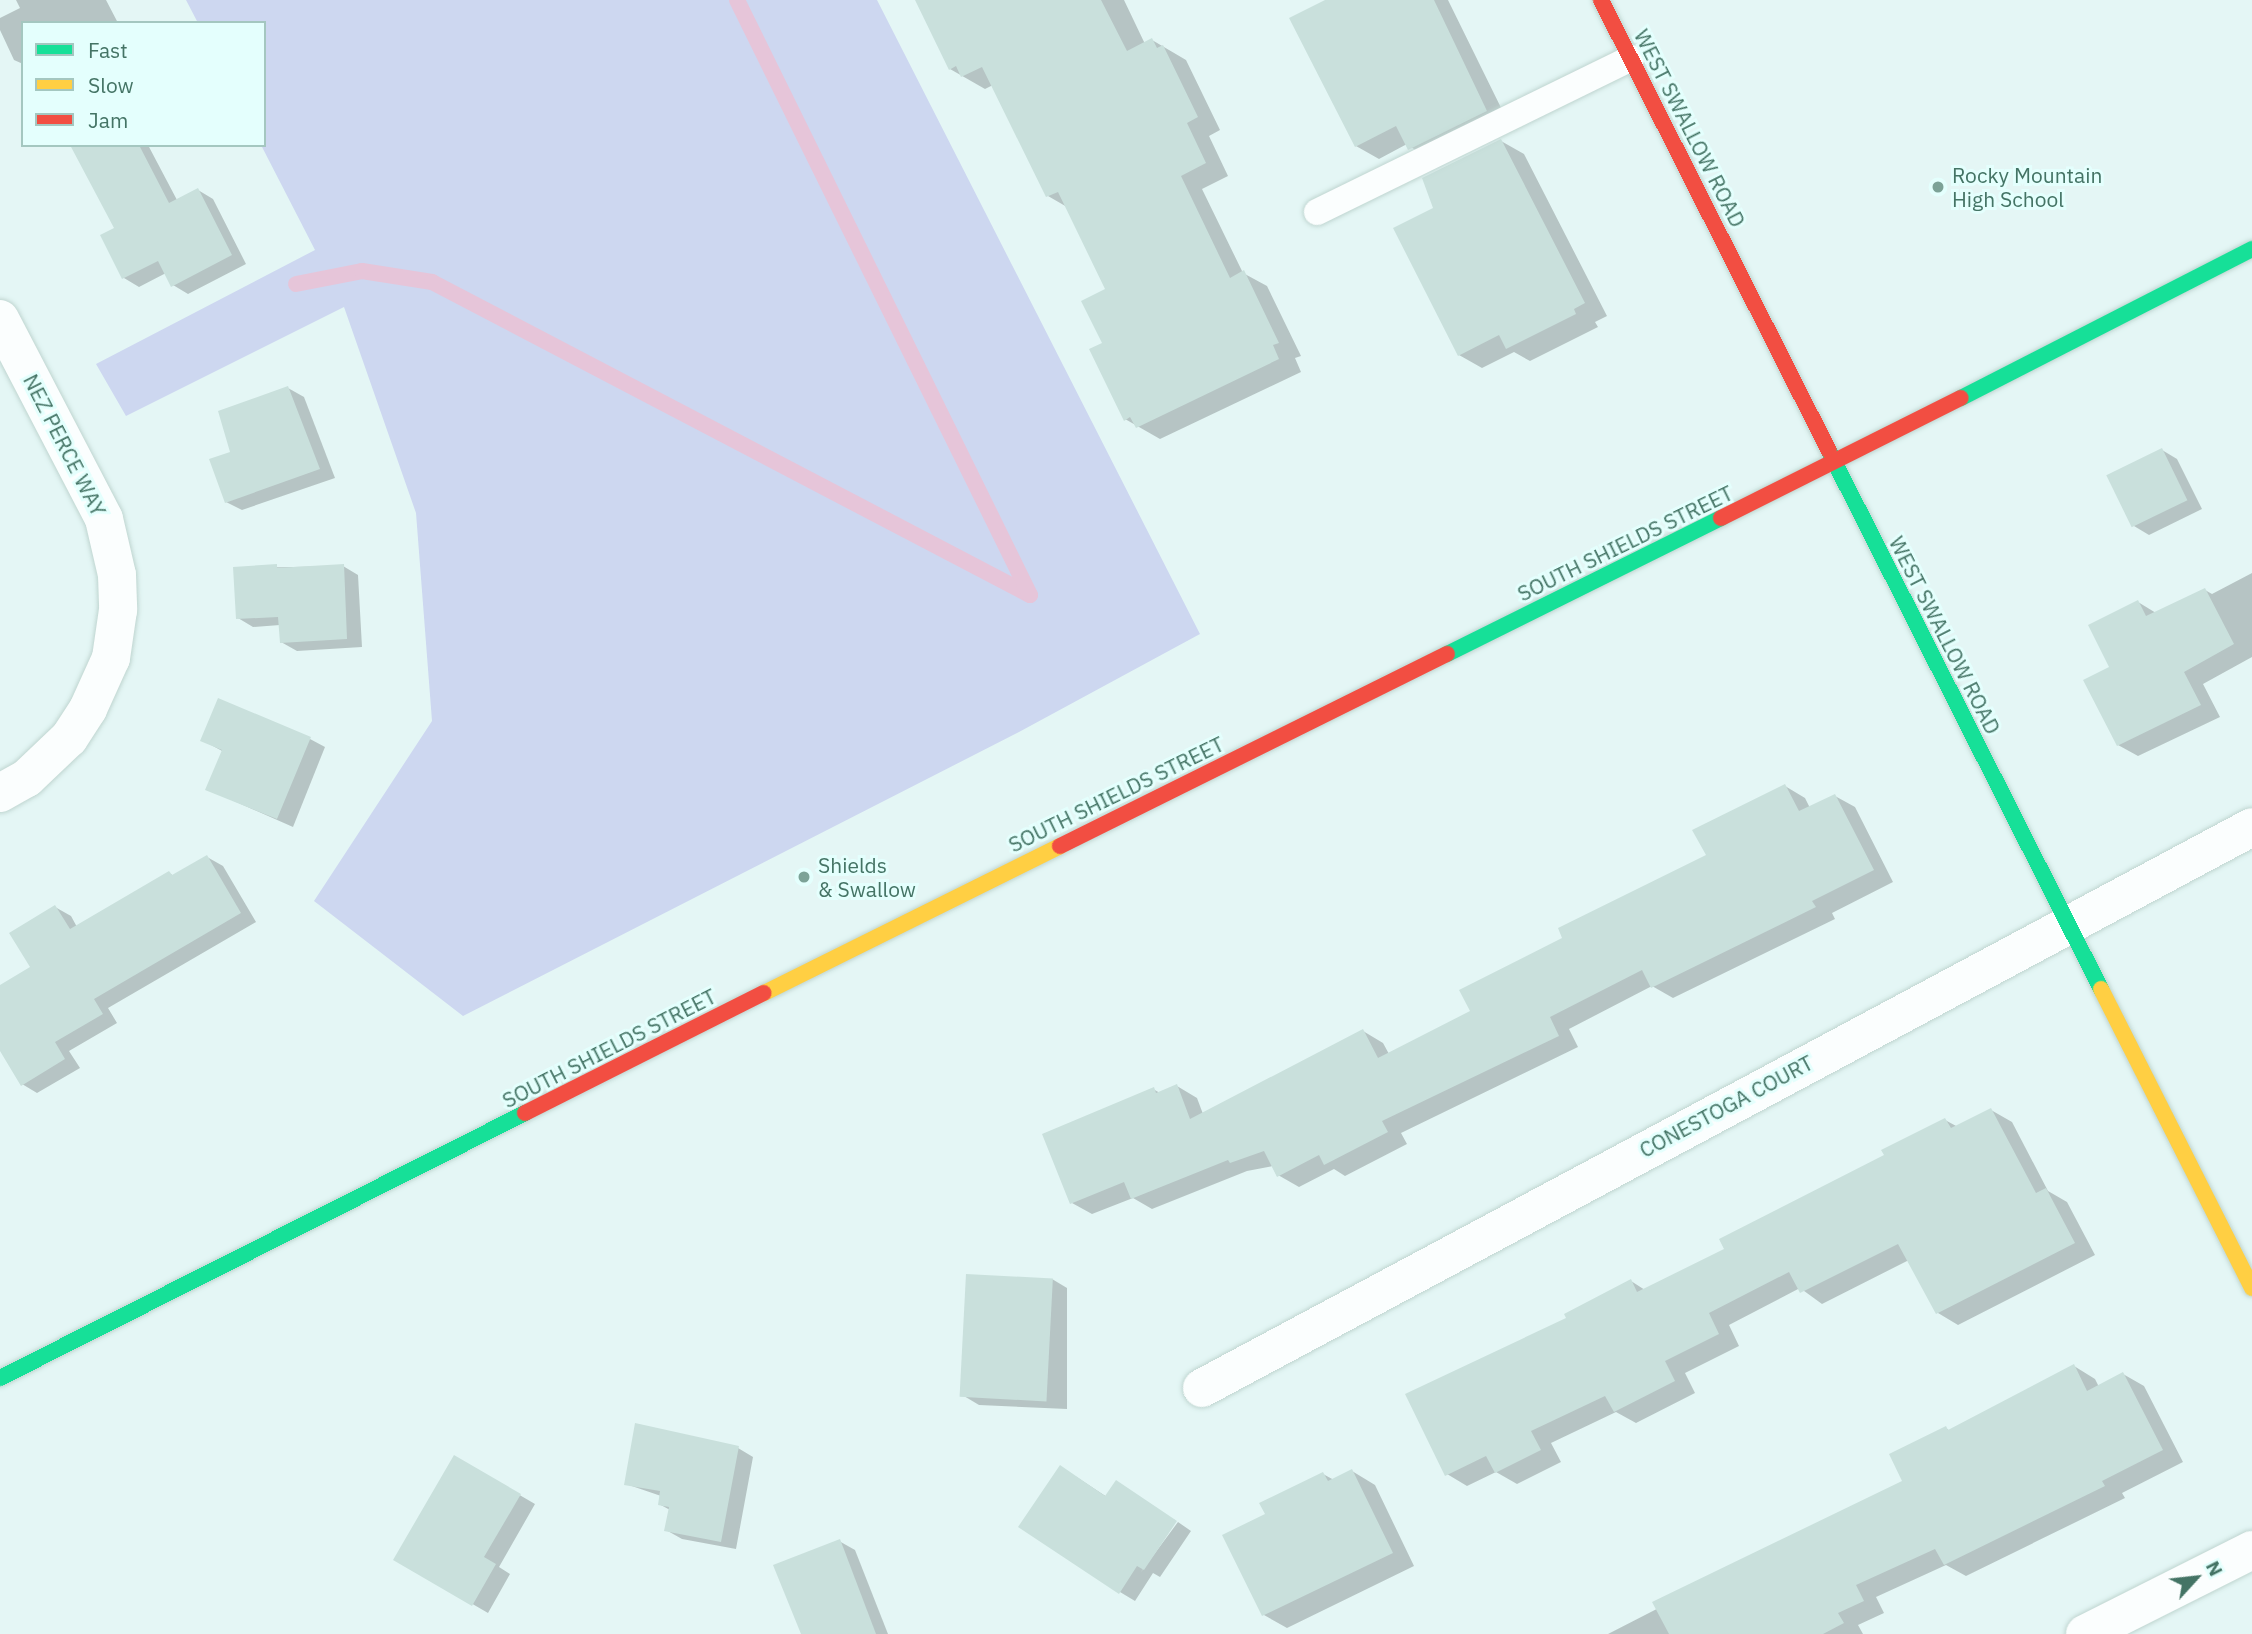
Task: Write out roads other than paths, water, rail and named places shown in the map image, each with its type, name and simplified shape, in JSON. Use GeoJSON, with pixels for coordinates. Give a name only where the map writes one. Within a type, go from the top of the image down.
{"type":"FeatureCollection","features":[{"type":"Feature","properties":{"kind":"main road","name":"WEST SWALLOW ROAD"},"geometry":{"type":"LineString","coordinates":[[1601,0],[2252,1288]]}},
{"type":"Feature","properties":{"kind":"main road","name":"SOUTH SHIELDS STREET"},"geometry":{"type":"LineString","coordinates":[[0,1378],[845,952],[1835,462],[2252,249]]}},
{"type":"Feature","properties":{"kind":"street","name":"NEZ PERCE WAY"},"geometry":{"type":"LineString","coordinates":[[0,319],[104,519],[117,575],[118,610],[111,658],[88,709],[69,738],[27,778],[0,793]]}},
{"type":"Feature","properties":{"kind":"street","name":"CONESTOGA COURT"},"geometry":{"type":"LineString","coordinates":[[1202,1388],[2067,922],[2252,827]]}},
{"type":"Feature","properties":{"kind":"street"},"geometry":{"type":"LineString","coordinates":[[2085,1634],[2252,1550]]}},
{"type":"Feature","properties":{"kind":"lane"},"geometry":{"type":"LineString","coordinates":[[1317,212],[1631,58]]}},
{"type":"Feature","properties":{"kind":"waterway"},"geometry":{"type":"LineString","coordinates":[[296,284],[362,271],[432,282],[1030,595],[737,0]]}},
{"type":"Feature","properties":{"kind":"place","name":"Rocky Mountain High School"},"geometry":{"type":"Point","coordinates":[1938,187]}},
{"type":"Feature","properties":{"kind":"place","name":"Shields & Swallow"},"geometry":{"type":"Point","coordinates":[804,877]}}]}
